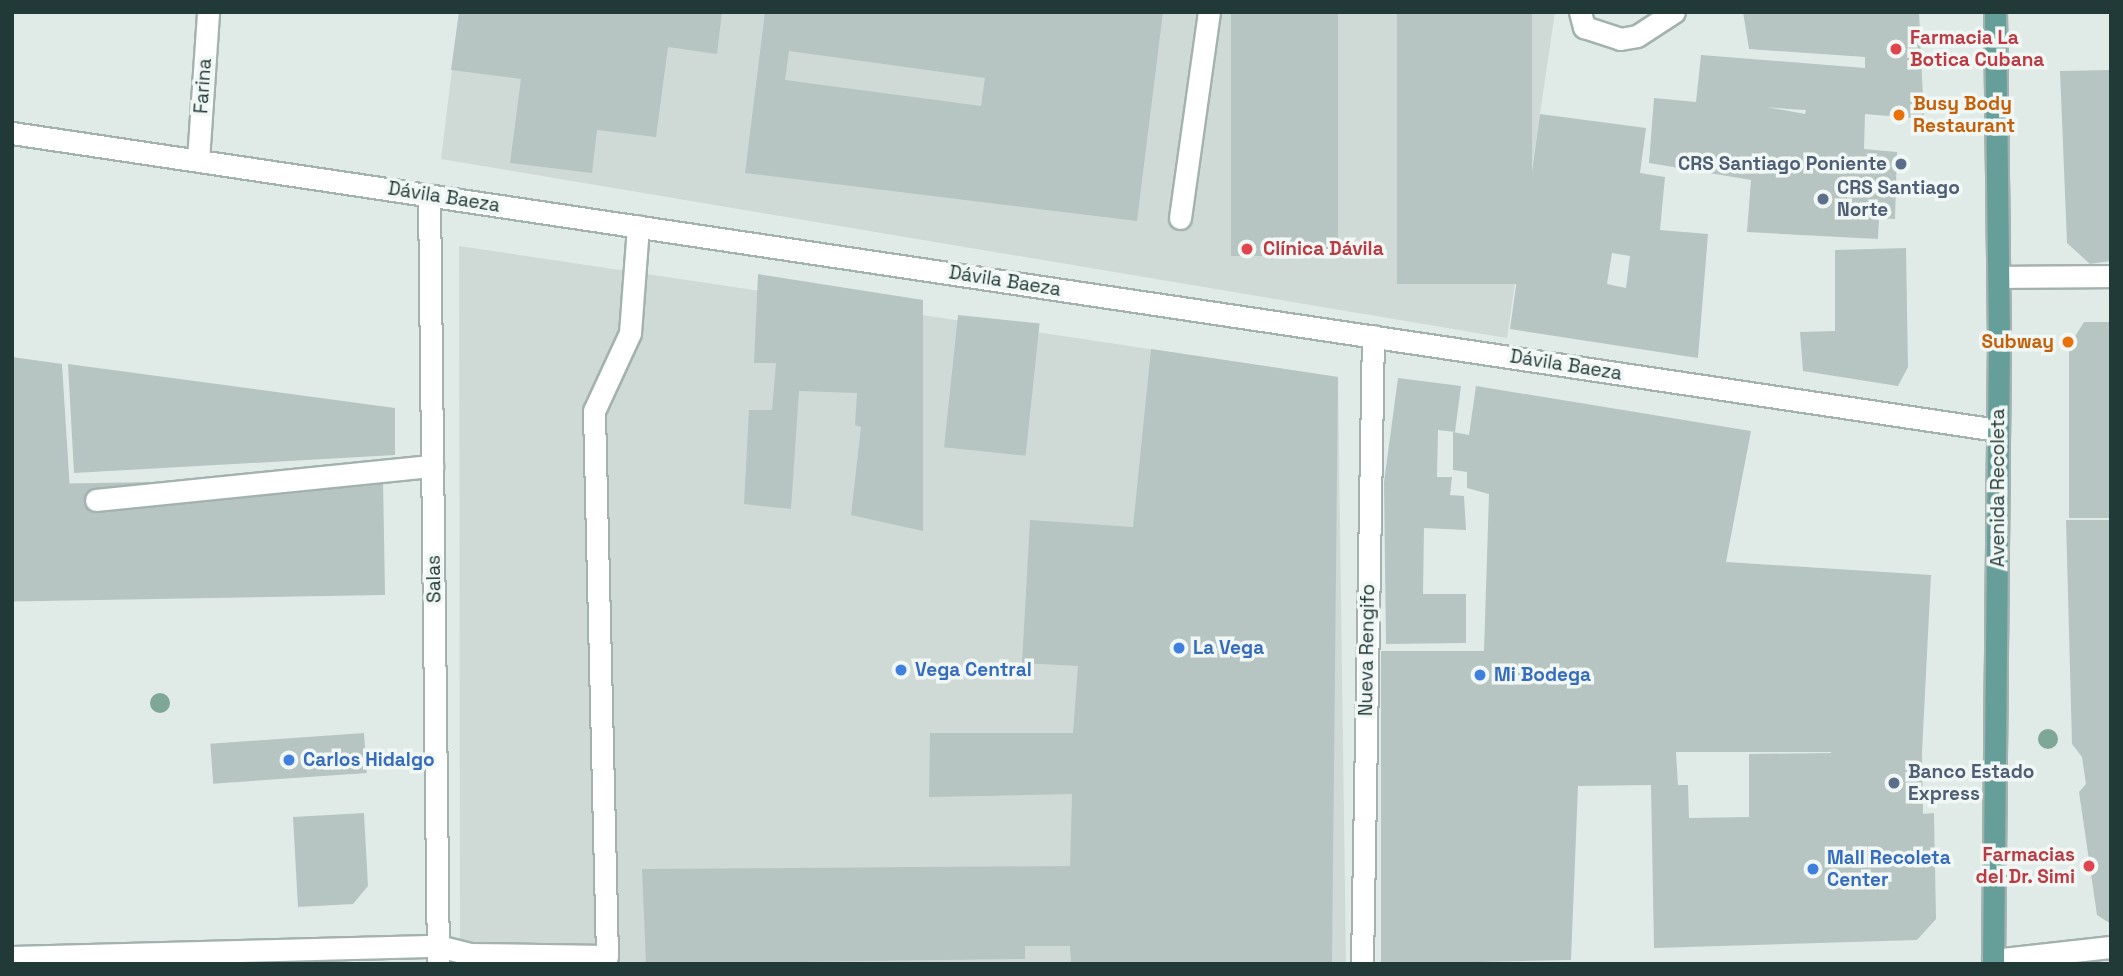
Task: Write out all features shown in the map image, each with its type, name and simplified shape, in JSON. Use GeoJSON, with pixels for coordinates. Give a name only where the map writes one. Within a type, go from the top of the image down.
{"type":"FeatureCollection","features":[{"type":"Feature","properties":{"kind":"main road","name":"Avenida Recoleta"},"geometry":{"type":"LineString","coordinates":[[1993,962],[1999,277],[1995,12]]}},
{"type":"Feature","properties":{"kind":"street","name":"Farina"},"geometry":{"type":"LineString","coordinates":[[198,160],[208,12]]}},
{"type":"Feature","properties":{"kind":"street"},"geometry":{"type":"LineString","coordinates":[[1180,218],[1209,12]]}},
{"type":"Feature","properties":{"kind":"street"},"geometry":{"type":"LineString","coordinates":[[1580,12],[1584,27],[1620,39],[1637,36],[1674,12]]}},
{"type":"Feature","properties":{"kind":"street","name":"Dávila Baeza"},"geometry":{"type":"LineString","coordinates":[[12,132],[1998,430]]}},
{"type":"Feature","properties":{"kind":"street","name":"Salas"},"geometry":{"type":"LineString","coordinates":[[429,195],[438,955]]}},
{"type":"Feature","properties":{"kind":"street"},"geometry":{"type":"LineString","coordinates":[[12,957],[469,954],[607,956],[594,411],[630,333],[638,226]]}},
{"type":"Feature","properties":{"kind":"street"},"geometry":{"type":"LineString","coordinates":[[1999,277],[2111,276]]}},
{"type":"Feature","properties":{"kind":"street","name":"Nueva Rengifo"},"geometry":{"type":"LineString","coordinates":[[1362,964],[1373,336]]}},
{"type":"Feature","properties":{"kind":"street"},"geometry":{"type":"LineString","coordinates":[[96,500],[432,466]]}},
{"type":"Feature","properties":{"kind":"street"},"geometry":{"type":"LineString","coordinates":[[1993,962],[2111,947]]}},
{"type":"Feature","properties":{"kind":"shaded area","name":"Clínica Dávila"},"geometry":{"type":"Polygon","coordinates":[[[459,12],[1555,12],[1507,338],[441,159],[459,12]]]}},
{"type":"Feature","properties":{"kind":"shaded area","name":"Vega Central"},"geometry":{"type":"Polygon","coordinates":[[[459,246],[1338,377],[1346,964],[460,964],[459,246]]]}},
{"type":"Feature","properties":{"kind":"building"},"geometry":{"type":"Polygon","coordinates":[[[459,12],[722,12],[717,54],[668,47],[656,137],[597,130],[592,173],[510,163],[521,79],[451,70],[459,12]]]}},
{"type":"Feature","properties":{"kind":"building"},"geometry":{"type":"Polygon","coordinates":[[[765,12],[1163,12],[1137,221],[745,173],[765,12]],[[789,51],[785,80],[981,106],[985,78],[789,51]]]}},
{"type":"Feature","properties":{"kind":"building"},"geometry":{"type":"Polygon","coordinates":[[[1231,12],[1338,12],[1338,256],[1231,256],[1231,12]]]}},
{"type":"Feature","properties":{"kind":"building"},"geometry":{"type":"Polygon","coordinates":[[[1397,12],[1532,12],[1532,284],[1397,284],[1397,12]]]}},
{"type":"Feature","properties":{"kind":"building"},"geometry":{"type":"Polygon","coordinates":[[[1743,12],[1919,12],[1924,119],[1865,114],[1864,149],[1897,152],[1895,219],[1879,218],[1878,239],[1747,232],[1751,180],[1649,163],[1654,98],[1696,102],[1701,55],[1865,68],[1865,57],[1749,49],[1743,12]],[[1767,107],[1805,114],[1806,110],[1767,107]]]}},
{"type":"Feature","properties":{"kind":"building"},"geometry":{"type":"Polygon","coordinates":[[[2111,70],[2111,261],[2090,264],[2067,243],[2060,71],[2111,70]]]}},
{"type":"Feature","properties":{"kind":"building"},"geometry":{"type":"Polygon","coordinates":[[[1540,114],[1646,128],[1640,173],[1665,177],[1660,230],[1708,234],[1698,358],[1510,329],[1540,114]],[[1612,253],[1607,284],[1626,288],[1630,256],[1612,253]]]}},
{"type":"Feature","properties":{"kind":"building"},"geometry":{"type":"Polygon","coordinates":[[[1906,248],[1908,367],[1898,386],[1803,371],[1800,332],[1835,331],[1835,250],[1906,248]]]}},
{"type":"Feature","properties":{"kind":"building"},"geometry":{"type":"Polygon","coordinates":[[[758,274],[923,300],[923,531],[851,515],[861,427],[855,425],[857,393],[799,391],[791,509],[744,504],[749,410],[772,410],[776,363],[754,363],[758,274]]]}},
{"type":"Feature","properties":{"kind":"building"},"geometry":{"type":"Polygon","coordinates":[[[958,315],[1040,324],[1026,456],[944,447],[958,315]]]}},
{"type":"Feature","properties":{"kind":"building"},"geometry":{"type":"Polygon","coordinates":[[[2084,322],[2111,322],[2110,518],[2069,518],[2069,346],[2084,322]]]}},
{"type":"Feature","properties":{"kind":"building","name":"La Vega"},"geometry":{"type":"Polygon","coordinates":[[[1151,349],[1338,377],[1332,964],[1071,964],[1070,946],[1025,946],[1025,959],[646,964],[642,869],[1070,866],[1072,794],[929,797],[930,733],[1073,733],[1078,666],[1022,663],[1030,520],[1133,527],[1151,349]]]}},
{"type":"Feature","properties":{"kind":"building"},"geometry":{"type":"Polygon","coordinates":[[[12,357],[62,364],[71,507],[12,511],[12,357]]]}},
{"type":"Feature","properties":{"kind":"building"},"geometry":{"type":"Polygon","coordinates":[[[68,364],[395,408],[395,455],[74,473],[68,364]]]}},
{"type":"Feature","properties":{"kind":"building"},"geometry":{"type":"Polygon","coordinates":[[[1398,378],[1461,386],[1455,432],[1438,430],[1437,477],[1452,477],[1450,495],[1464,496],[1466,530],[1424,528],[1423,594],[1466,594],[1466,643],[1386,644],[1384,482],[1398,378]]]}},
{"type":"Feature","properties":{"kind":"building","name":"Mi Bodega"},"geometry":{"type":"Polygon","coordinates":[[[1476,386],[1751,431],[1726,562],[1931,575],[1922,752],[1923,814],[1934,813],[1936,919],[1917,940],[1654,948],[1651,785],[1578,786],[1571,960],[1381,964],[1381,651],[1484,651],[1489,494],[1467,488],[1467,472],[1453,470],[1453,432],[1469,435],[1476,386]],[[1676,752],[1678,785],[1688,785],[1689,818],[1749,817],[1749,754],[1831,752],[1676,752]]]}},
{"type":"Feature","properties":{"kind":"building"},"geometry":{"type":"Polygon","coordinates":[[[383,478],[385,595],[12,601],[12,484],[383,478]]]}},
{"type":"Feature","properties":{"kind":"building"},"geometry":{"type":"Polygon","coordinates":[[[2066,520],[2111,520],[2111,924],[2097,915],[2079,792],[2086,784],[2082,757],[2072,744],[2066,520]]]}},
{"type":"Feature","properties":{"kind":"building","name":"Carlos Hidalgo"},"geometry":{"type":"Polygon","coordinates":[[[364,733],[367,773],[213,784],[210,744],[364,733]]]}},
{"type":"Feature","properties":{"kind":"building"},"geometry":{"type":"Polygon","coordinates":[[[364,813],[368,886],[353,904],[298,907],[293,817],[364,813]]]}},
{"type":"Feature","properties":{"kind":"place","name":"Farmacia La Botica Cubana"},"geometry":{"type":"Point","coordinates":[1896,49]}},
{"type":"Feature","properties":{"kind":"place","name":"Busy Body Restaurant"},"geometry":{"type":"Point","coordinates":[1899,115]}},
{"type":"Feature","properties":{"kind":"place","name":"CRS Santiago Poniente"},"geometry":{"type":"Point","coordinates":[1901,164]}},
{"type":"Feature","properties":{"kind":"place","name":"CRS Santiago Norte"},"geometry":{"type":"Point","coordinates":[1823,199]}},
{"type":"Feature","properties":{"kind":"place","name":"Clínica Dávila"},"geometry":{"type":"Point","coordinates":[1247,249]}},
{"type":"Feature","properties":{"kind":"place","name":"Subway"},"geometry":{"type":"Point","coordinates":[2068,342]}},
{"type":"Feature","properties":{"kind":"place","name":"La Vega"},"geometry":{"type":"Point","coordinates":[1179,648]}},
{"type":"Feature","properties":{"kind":"place","name":"Vega Central"},"geometry":{"type":"Point","coordinates":[901,670]}},
{"type":"Feature","properties":{"kind":"place","name":"Mi Bodega"},"geometry":{"type":"Point","coordinates":[1480,675]}},
{"type":"Feature","properties":{"kind":"place","name":"Carlos Hidalgo"},"geometry":{"type":"Point","coordinates":[289,760]}},
{"type":"Feature","properties":{"kind":"place","name":"Banco Estado Express"},"geometry":{"type":"Point","coordinates":[1894,783]}},
{"type":"Feature","properties":{"kind":"place","name":"Farmacias del Dr. Simi"},"geometry":{"type":"Point","coordinates":[2089,866]}},
{"type":"Feature","properties":{"kind":"place","name":"Mall Recoleta Center"},"geometry":{"type":"Point","coordinates":[1813,869]}}]}
